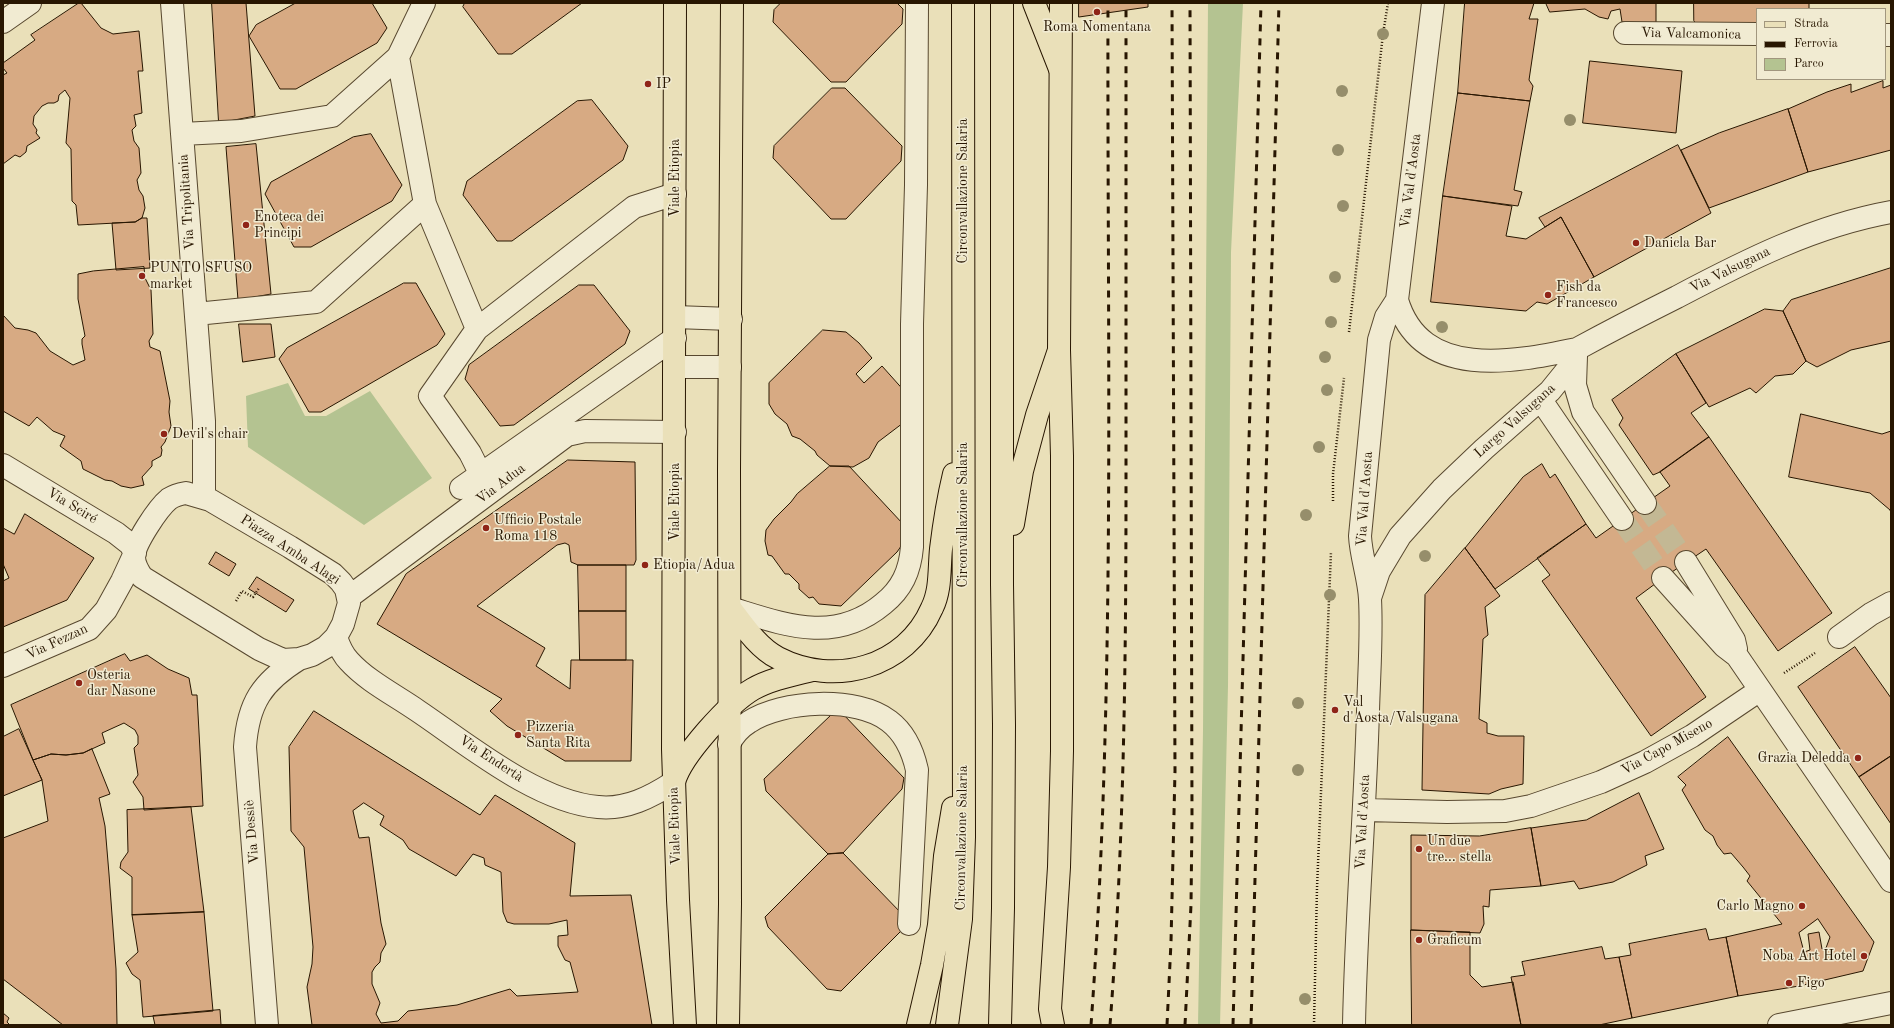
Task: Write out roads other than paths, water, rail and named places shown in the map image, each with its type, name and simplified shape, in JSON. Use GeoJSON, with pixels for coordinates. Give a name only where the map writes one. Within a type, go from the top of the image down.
{"type":"FeatureCollection","features":[{"type":"Feature","properties":{"kind":"main road","name":"Viale Etiopia"},"geometry":{"type":"LineString","coordinates":[[675,3],[674,782],[678,900],[685,1025]]}},
{"type":"Feature","properties":{"kind":"main road"},"geometry":{"type":"LineString","coordinates":[[728,1025],[730,911],[728,744],[730,709],[729,470],[732,3]]}},
{"type":"Feature","properties":{"kind":"main road","name":"Circonvallazione Salaria"},"geometry":{"type":"LineString","coordinates":[[947,1025],[961,919],[964,747],[963,3]]}},
{"type":"Feature","properties":{"kind":"main road"},"geometry":{"type":"LineString","coordinates":[[1000,1025],[1003,908],[1004,733],[1002,584],[1002,3]]}},
{"type":"Feature","properties":{"kind":"main road"},"geometry":{"type":"LineString","coordinates":[[1034,3],[1060,69]]}},
{"type":"Feature","properties":{"kind":"main road"},"geometry":{"type":"LineString","coordinates":[[1053,1025],[1050,1008],[1059,867],[1062,751],[1062,456],[1059,350],[1061,3]]}},
{"type":"Feature","properties":{"kind":"main road"},"geometry":{"type":"LineString","coordinates":[[1002,584],[1022,471],[1037,415],[1059,350]]}},
{"type":"Feature","properties":{"kind":"main road"},"geometry":{"type":"LineString","coordinates":[[730,608],[754,638],[768,652],[790,663],[812,670],[842,671],[871,665],[889,658],[905,645],[926,622],[937,596],[944,521],[964,436]]}},
{"type":"Feature","properties":{"kind":"main road"},"geometry":{"type":"LineString","coordinates":[[674,782],[677,772],[703,736],[747,694],[764,684],[812,670]]}},
{"type":"Feature","properties":{"kind":"main road"},"geometry":{"type":"LineString","coordinates":[[918,1025],[938,932],[945,856],[964,747]]}},
{"type":"Feature","properties":{"kind":"street"},"geometry":{"type":"LineString","coordinates":[[3,22],[30,3]]}},
{"type":"Feature","properties":{"kind":"street","name":"Via Tripolitania"},"geometry":{"type":"LineString","coordinates":[[172,3],[204,421],[204,497]]}},
{"type":"Feature","properties":{"kind":"street"},"geometry":{"type":"LineString","coordinates":[[182,134],[241,131],[332,116],[398,57],[424,3]]}},
{"type":"Feature","properties":{"kind":"street"},"geometry":{"type":"LineString","coordinates":[[730,608],[776,622],[800,627],[841,627],[864,618],[882,606],[892,597],[908,573],[912,547],[912,324],[916,192],[917,3]]}},
{"type":"Feature","properties":{"kind":"street","name":"Via Val d'Aosta"},"geometry":{"type":"LineString","coordinates":[[1354,1025],[1356,955],[1365,810],[1370,598],[1361,553],[1360,536],[1378,340],[1386,317],[1397,300],[1433,3]]}},
{"type":"Feature","properties":{"kind":"street","name":"Via Valcamonica"},"geometry":{"type":"LineString","coordinates":[[1625,33],[1756,34]]}},
{"type":"Feature","properties":{"kind":"street"},"geometry":{"type":"LineString","coordinates":[[398,57],[425,204],[477,329]]}},
{"type":"Feature","properties":{"kind":"street"},"geometry":{"type":"LineString","coordinates":[[481,475],[470,453],[430,396],[477,329],[634,207],[675,194]]}},
{"type":"Feature","properties":{"kind":"street"},"geometry":{"type":"LineString","coordinates":[[196,314],[316,302],[425,204]]}},
{"type":"Feature","properties":{"kind":"street","name":"Via Valsugana"},"geometry":{"type":"LineString","coordinates":[[1577,349],[1728,270],[1792,240],[1846,222],[1891,212]]}},
{"type":"Feature","properties":{"kind":"street"},"geometry":{"type":"LineString","coordinates":[[1397,300],[1404,321],[1417,338],[1447,355],[1460,358],[1507,361],[1577,349],[1574,369],[1575,385],[1583,412],[1645,503]]}},
{"type":"Feature","properties":{"kind":"street"},"geometry":{"type":"LineString","coordinates":[[675,317],[731,319]]}},
{"type":"Feature","properties":{"kind":"street","name":"Via Adua"},"geometry":{"type":"LineString","coordinates":[[461,488],[524,446],[675,338]]}},
{"type":"Feature","properties":{"kind":"street","name":"Largo Valsugana"},"geometry":{"type":"LineString","coordinates":[[1370,598],[1379,571],[1388,553],[1407,526],[1442,489],[1484,449],[1541,400],[1560,380],[1577,349]]}},
{"type":"Feature","properties":{"kind":"street"},"geometry":{"type":"LineString","coordinates":[[675,368],[730,367]]}},
{"type":"Feature","properties":{"kind":"street"},"geometry":{"type":"LineString","coordinates":[[1541,400],[1622,519]]}},
{"type":"Feature","properties":{"kind":"street","name":"Via Adua"},"geometry":{"type":"LineString","coordinates":[[349,598],[567,435],[585,431],[675,432]]}},
{"type":"Feature","properties":{"kind":"street"},"geometry":{"type":"LineString","coordinates":[[524,446],[567,435]]}},
{"type":"Feature","properties":{"kind":"street","name":"Via Sciré"},"geometry":{"type":"LineString","coordinates":[[3,465],[116,533],[130,544],[134,553]]}},
{"type":"Feature","properties":{"kind":"street","name":"Piazza Amba Alagi"},"geometry":{"type":"LineString","coordinates":[[106,610],[122,581],[134,553],[141,539],[160,509],[169,499],[178,494],[186,493],[204,497],[333,574],[344,585],[349,598],[347,612],[336,637],[318,652],[299,659],[283,660],[272,656],[142,577],[135,564],[134,553]]}},
{"type":"Feature","properties":{"kind":"street"},"geometry":{"type":"LineString","coordinates":[[1686,562],[1734,640],[1737,656]]}},
{"type":"Feature","properties":{"kind":"street"},"geometry":{"type":"LineString","coordinates":[[1663,578],[1724,646],[1737,656],[1891,881]]}},
{"type":"Feature","properties":{"kind":"street"},"geometry":{"type":"LineString","coordinates":[[1839,637],[1871,614],[1891,603]]}},
{"type":"Feature","properties":{"kind":"street","name":"Via Fezzan"},"geometry":{"type":"LineString","coordinates":[[3,666],[89,629],[106,610]]}},
{"type":"Feature","properties":{"kind":"street","name":"Via Endertà"},"geometry":{"type":"LineString","coordinates":[[336,637],[344,655],[365,675],[503,768],[550,793],[582,805],[608,808],[621,806],[646,798],[674,782]]}},
{"type":"Feature","properties":{"kind":"street","name":"Via Dessiè"},"geometry":{"type":"LineString","coordinates":[[267,1025],[245,747],[246,731],[251,710],[261,691],[283,669],[299,659]]}},
{"type":"Feature","properties":{"kind":"street","name":"Via Capo Miseno"},"geometry":{"type":"LineString","coordinates":[[1365,810],[1447,812],[1501,811],[1531,806],[1600,782],[1645,762],[1692,736],[1760,690]]}},
{"type":"Feature","properties":{"kind":"street"},"geometry":{"type":"LineString","coordinates":[[728,744],[747,723],[756,717],[777,710],[816,704],[832,704],[863,710],[888,720],[896,727],[905,740],[914,758],[917,770],[909,924]]}},
{"type":"Feature","properties":{"kind":"street"},"geometry":{"type":"LineString","coordinates":[[1779,1025],[1891,1003]]}},
{"type":"Feature","properties":{"kind":"tunnel"},"geometry":{"type":"LineString","coordinates":[[1645,503],[1686,562]]}},
{"type":"Feature","properties":{"kind":"tunnel"},"geometry":{"type":"LineString","coordinates":[[1622,519],[1663,578]]}},
{"type":"Feature","properties":{"kind":"railway"},"geometry":{"type":"LineString","coordinates":[[1091,1025],[1099,897],[1107,642],[1109,387],[1108,3]]}},
{"type":"Feature","properties":{"kind":"railway"},"geometry":{"type":"LineString","coordinates":[[1110,1025],[1115,957],[1125,685],[1126,3]]}},
{"type":"Feature","properties":{"kind":"railway"},"geometry":{"type":"LineString","coordinates":[[1167,1025],[1171,942],[1175,771],[1172,3]]}},
{"type":"Feature","properties":{"kind":"railway"},"geometry":{"type":"LineString","coordinates":[[1185,1025],[1191,905],[1192,818],[1190,3]]}},
{"type":"Feature","properties":{"kind":"railway"},"geometry":{"type":"LineString","coordinates":[[1233,1025],[1261,3]]}},
{"type":"Feature","properties":{"kind":"railway"},"geometry":{"type":"LineString","coordinates":[[1251,1025],[1279,3]]}},
{"type":"Feature","properties":{"kind":"place","name":"Roma Nomentana"},"geometry":{"type":"Point","coordinates":[1097,12]}},
{"type":"Feature","properties":{"kind":"place","name":"IP"},"geometry":{"type":"Point","coordinates":[648,84]}},
{"type":"Feature","properties":{"kind":"place","name":"Enoteca dei Principi"},"geometry":{"type":"Point","coordinates":[246,225]}},
{"type":"Feature","properties":{"kind":"place","name":"Danicla Bar"},"geometry":{"type":"Point","coordinates":[1636,243]}},
{"type":"Feature","properties":{"kind":"place","name":"PUNTO SFUSO market"},"geometry":{"type":"Point","coordinates":[142,276]}},
{"type":"Feature","properties":{"kind":"place","name":"Fish da Francesco"},"geometry":{"type":"Point","coordinates":[1548,295]}},
{"type":"Feature","properties":{"kind":"place","name":"Devil's chair"},"geometry":{"type":"Point","coordinates":[164,434]}},
{"type":"Feature","properties":{"kind":"place","name":"Ufficio Postale Roma 118"},"geometry":{"type":"Point","coordinates":[486,528]}},
{"type":"Feature","properties":{"kind":"place","name":"Etiopia/Adua"},"geometry":{"type":"Point","coordinates":[645,565]}},
{"type":"Feature","properties":{"kind":"place","name":"Osteria dar Nasone"},"geometry":{"type":"Point","coordinates":[79,683]}},
{"type":"Feature","properties":{"kind":"place","name":"Val d'Aosta/Valsugana"},"geometry":{"type":"Point","coordinates":[1335,710]}},
{"type":"Feature","properties":{"kind":"place","name":"Pizzeria Santa Rita"},"geometry":{"type":"Point","coordinates":[518,735]}},
{"type":"Feature","properties":{"kind":"place","name":"Grazia Deledda"},"geometry":{"type":"Point","coordinates":[1858,758]}},
{"type":"Feature","properties":{"kind":"place","name":"Un due tre… stella"},"geometry":{"type":"Point","coordinates":[1419,849]}},
{"type":"Feature","properties":{"kind":"place","name":"Carlo Magno"},"geometry":{"type":"Point","coordinates":[1802,906]}},
{"type":"Feature","properties":{"kind":"place","name":"Graficum"},"geometry":{"type":"Point","coordinates":[1419,940]}},
{"type":"Feature","properties":{"kind":"place","name":"Noba Art Hotel"},"geometry":{"type":"Point","coordinates":[1864,956]}},
{"type":"Feature","properties":{"kind":"place","name":"Figo"},"geometry":{"type":"Point","coordinates":[1789,983]}}]}
